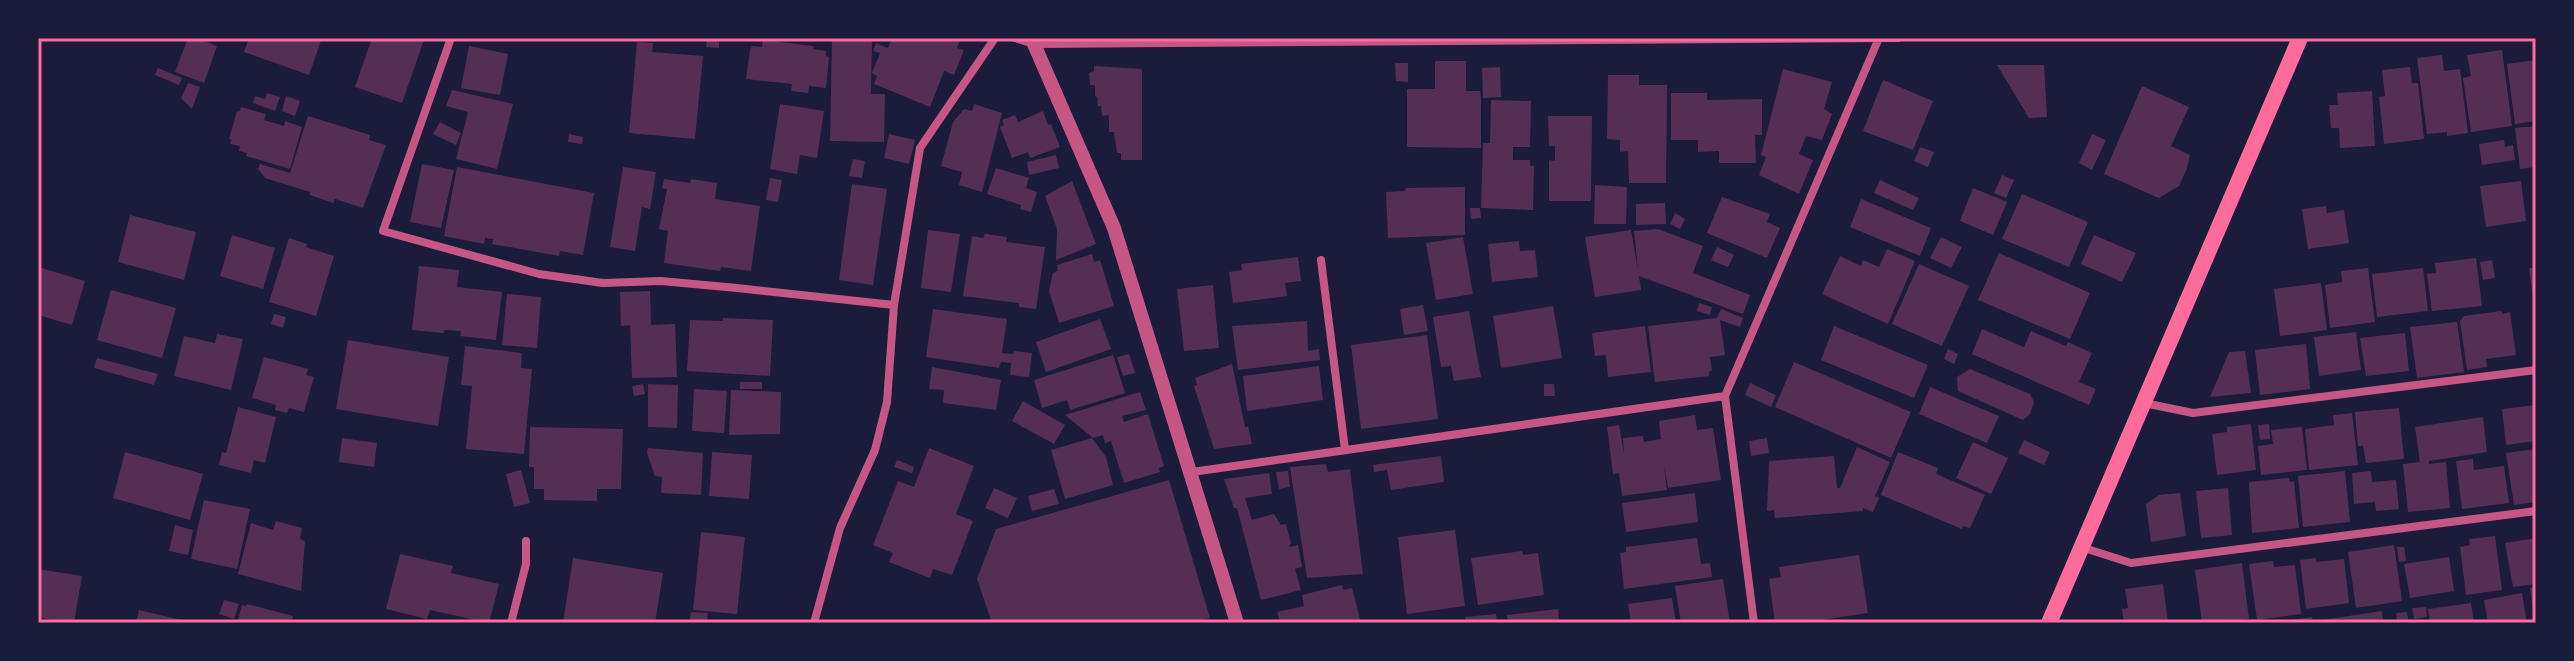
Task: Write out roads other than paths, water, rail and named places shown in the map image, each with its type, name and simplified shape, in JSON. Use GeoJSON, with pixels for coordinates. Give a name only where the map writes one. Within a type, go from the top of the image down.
{"type":"FeatureCollection","features":[{"type":"Feature","properties":{"kind":"main road"},"geometry":{"type":"LineString","coordinates":[[2049,623],[2300,38]]}},
{"type":"Feature","properties":{"kind":"street"},"geometry":{"type":"LineString","coordinates":[[451,38],[383,231],[539,274],[603,283],[661,281],[894,305]]}},
{"type":"Feature","properties":{"kind":"street"},"geometry":{"type":"LineString","coordinates":[[814,623],[840,528],[875,450],[887,402],[894,305],[920,148],[995,38]]}},
{"type":"Feature","properties":{"kind":"street"},"geometry":{"type":"LineString","coordinates":[[1015,38],[1034,44],[1898,38]]}},
{"type":"Feature","properties":{"kind":"street"},"geometry":{"type":"LineString","coordinates":[[1754,623],[1725,396],[1879,38]]}},
{"type":"Feature","properties":{"kind":"street"},"geometry":{"type":"LineString","coordinates":[[1034,44],[1114,228],[1237,623]]}},
{"type":"Feature","properties":{"kind":"street"},"geometry":{"type":"LineString","coordinates":[[1321,260],[1345,450]]}},
{"type":"Feature","properties":{"kind":"street"},"geometry":{"type":"LineString","coordinates":[[2144,403],[2193,413],[2536,370]]}},
{"type":"Feature","properties":{"kind":"street"},"geometry":{"type":"LineString","coordinates":[[1192,472],[1725,396]]}},
{"type":"Feature","properties":{"kind":"street"},"geometry":{"type":"LineString","coordinates":[[2081,547],[2131,563],[2536,511]]}},
{"type":"Feature","properties":{"kind":"street"},"geometry":{"type":"LineString","coordinates":[[511,623],[526,564],[526,541]]}}]}
